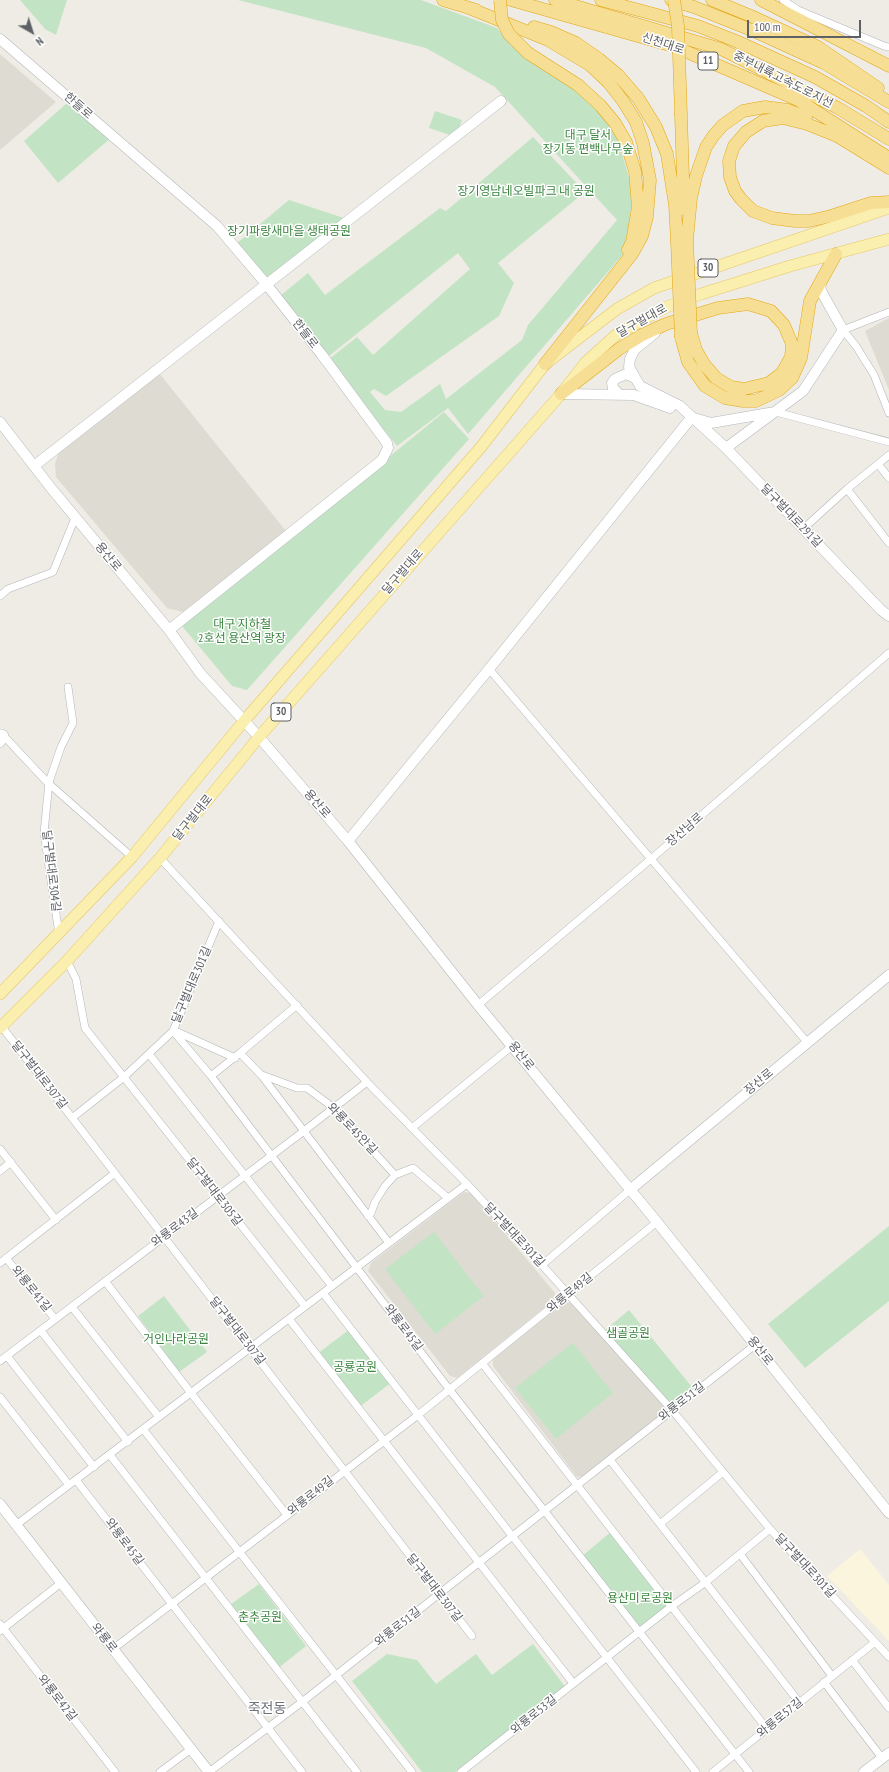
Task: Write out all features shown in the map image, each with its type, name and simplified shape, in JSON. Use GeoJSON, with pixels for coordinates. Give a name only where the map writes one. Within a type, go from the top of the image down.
{"type":"FeatureCollection","features":[{"type":"Feature","properties":{"kind":"highway"},"geometry":{"type":"LineString","coordinates":[[443,0],[551,32],[569,40],[599,59],[618,75],[638,98],[656,127],[667,154],[682,241]]}},
{"type":"Feature","properties":{"kind":"highway"},"geometry":{"type":"LineString","coordinates":[[500,0],[502,20],[509,34],[528,53],[578,85],[600,105],[615,123],[626,142],[635,171],[638,207],[632,242],[617,272]]}},
{"type":"Feature","properties":{"kind":"highway","name":"신천대로"},"geometry":{"type":"LineString","coordinates":[[511,0],[673,46],[798,100],[889,158]]}},
{"type":"Feature","properties":{"kind":"highway","name":"중부내륙고속도로지선"},"geometry":{"type":"LineString","coordinates":[[555,0],[721,49],[821,98],[889,139]]}},
{"type":"Feature","properties":{"kind":"highway","name":"중부내륙고속도로지선"},"geometry":{"type":"LineString","coordinates":[[601,0],[698,26],[736,41],[815,77],[866,106],[889,122]]}},
{"type":"Feature","properties":{"kind":"highway"},"geometry":{"type":"LineString","coordinates":[[672,0],[694,7],[754,31],[824,63],[889,102]]}},
{"type":"Feature","properties":{"kind":"highway"},"geometry":{"type":"LineString","coordinates":[[672,0],[678,26],[684,210],[682,241],[688,362],[705,386],[725,398],[743,401],[756,401],[779,390],[792,378],[801,358],[810,301],[836,254]]}},
{"type":"Feature","properties":{"kind":"highway"},"geometry":{"type":"LineString","coordinates":[[712,0],[818,47],[889,96]]}},
{"type":"Feature","properties":{"kind":"highway"},"geometry":{"type":"LineString","coordinates":[[761,0],[889,66]]}},
{"type":"Feature","properties":{"kind":"highway"},"geometry":{"type":"LineString","coordinates":[[469,8],[548,40],[590,66],[610,83],[623,101],[636,122],[643,143],[650,180],[647,218],[642,236],[632,254],[545,364]]}},
{"type":"Feature","properties":{"kind":"highway"},"geometry":{"type":"LineString","coordinates":[[682,241],[701,160],[714,135],[733,117],[743,111],[754,108],[778,108],[798,113],[889,168]]}},
{"type":"Feature","properties":{"kind":"highway"},"geometry":{"type":"LineString","coordinates":[[837,136],[792,119],[772,118],[753,126],[734,146],[730,155],[730,172],[735,191],[746,205],[753,210],[772,218],[795,221],[809,221],[831,216],[871,203],[889,202]]}},
{"type":"Feature","properties":{"kind":"highway"},"geometry":{"type":"LineString","coordinates":[[561,394],[619,350],[642,335],[666,324],[718,308],[748,304],[771,310],[784,325],[792,344],[791,357],[782,373],[769,383],[744,389],[731,387],[716,378],[704,364],[686,335]]}},
{"type":"Feature","properties":{"kind":"main road","name":"달구벌대로"},"geometry":{"type":"LineString","coordinates":[[0,994],[132,857],[244,721],[481,447],[545,364],[618,310],[654,288],[889,208]]}},
{"type":"Feature","properties":{"kind":"main road","name":"달구벌대로"},"geometry":{"type":"LineString","coordinates":[[1,1027],[67,961],[160,858],[259,737],[561,394],[586,362],[616,335],[664,308],[790,266],[889,239]]}},
{"type":"Feature","properties":{"kind":"street"},"geometry":{"type":"LineString","coordinates":[[783,0],[798,10],[888,44]]}},
{"type":"Feature","properties":{"kind":"street","name":"한들로"},"geometry":{"type":"LineString","coordinates":[[0,39],[217,226],[267,285],[322,355],[387,443],[388,448],[382,460],[169,630]]}},
{"type":"Feature","properties":{"kind":"street"},"geometry":{"type":"LineString","coordinates":[[34,466],[501,101]]}},
{"type":"Feature","properties":{"kind":"street"},"geometry":{"type":"LineString","coordinates":[[820,282],[821,291],[843,330],[856,346],[874,375],[889,413]]}},
{"type":"Feature","properties":{"kind":"street"},"geometry":{"type":"LineString","coordinates":[[726,448],[803,391],[843,330],[889,312]]}},
{"type":"Feature","properties":{"kind":"street"},"geometry":{"type":"LineString","coordinates":[[666,324],[635,349],[630,359],[629,367],[640,386],[680,406],[691,418]]}},
{"type":"Feature","properties":{"kind":"street"},"geometry":{"type":"LineString","coordinates":[[620,395],[613,388],[612,383],[615,379],[626,374],[634,378]]}},
{"type":"Feature","properties":{"kind":"street"},"geometry":{"type":"LineString","coordinates":[[561,394],[634,395],[691,418],[711,423],[776,412],[889,442]]}},
{"type":"Feature","properties":{"kind":"street"},"geometry":{"type":"LineString","coordinates":[[348,841],[691,418]]}},
{"type":"Feature","properties":{"kind":"street","name":"달구벌대로291길"},"geometry":{"type":"LineString","coordinates":[[691,418],[726,448],[881,610],[889,616]]}},
{"type":"Feature","properties":{"kind":"street","name":"용산로"},"geometry":{"type":"LineString","coordinates":[[0,422],[75,518],[169,630],[200,673],[259,737],[348,841],[512,1046],[631,1189],[889,1513]]}},
{"type":"Feature","properties":{"kind":"street"},"geometry":{"type":"LineString","coordinates":[[803,529],[847,489],[889,455]]}},
{"type":"Feature","properties":{"kind":"street"},"geometry":{"type":"LineString","coordinates":[[878,464],[889,478]]}},
{"type":"Feature","properties":{"kind":"street"},"geometry":{"type":"LineString","coordinates":[[847,489],[889,543]]}},
{"type":"Feature","properties":{"kind":"street"},"geometry":{"type":"LineString","coordinates":[[0,596],[8,589],[53,572],[75,518]]}},
{"type":"Feature","properties":{"kind":"street","name":"장산남로"},"geometry":{"type":"LineString","coordinates":[[478,1004],[651,859],[889,653]]}},
{"type":"Feature","properties":{"kind":"street"},"geometry":{"type":"LineString","coordinates":[[489,669],[807,1042]]}},
{"type":"Feature","properties":{"kind":"street","name":"달구벌대로304길"},"geometry":{"type":"LineString","coordinates":[[59,934],[44,833],[49,784],[61,747],[73,723],[68,687]]}},
{"type":"Feature","properties":{"kind":"street"},"geometry":{"type":"LineString","coordinates":[[1,736],[49,784],[132,857]]}},
{"type":"Feature","properties":{"kind":"street","name":"달구벌대로301길"},"geometry":{"type":"LineString","coordinates":[[160,858],[367,1082],[467,1184],[542,1265],[672,1410],[770,1528],[889,1657]]}},
{"type":"Feature","properties":{"kind":"street","name":"달구벌대로301길"},"geometry":{"type":"LineString","coordinates":[[124,1077],[173,1030],[219,921]]}},
{"type":"Feature","properties":{"kind":"street","name":"달구벌대로305길"},"geometry":{"type":"LineString","coordinates":[[67,961],[76,980],[85,1028],[305,1306]]}},
{"type":"Feature","properties":{"kind":"street","name":"장산로"},"geometry":{"type":"LineString","coordinates":[[631,1189],[807,1042],[889,976]]}},
{"type":"Feature","properties":{"kind":"street"},"geometry":{"type":"LineString","coordinates":[[211,1076],[297,1005]]}},
{"type":"Feature","properties":{"kind":"street","name":"달구벌대로307길"},"geometry":{"type":"LineString","coordinates":[[1,1027],[472,1636]]}},
{"type":"Feature","properties":{"kind":"street"},"geometry":{"type":"LineString","coordinates":[[173,1030],[237,1056],[260,1075],[389,1243]]}},
{"type":"Feature","properties":{"kind":"street"},"geometry":{"type":"LineString","coordinates":[[173,1030],[211,1076],[357,1268]]}},
{"type":"Feature","properties":{"kind":"street"},"geometry":{"type":"LineString","coordinates":[[412,1128],[512,1046]]}},
{"type":"Feature","properties":{"kind":"street"},"geometry":{"type":"LineString","coordinates":[[149,1054],[246,1175],[332,1286]]}},
{"type":"Feature","properties":{"kind":"street","name":"와룡로45안길"},"geometry":{"type":"LineString","coordinates":[[260,1075],[298,1088],[307,1088],[334,1108],[395,1174]]}},
{"type":"Feature","properties":{"kind":"street"},"geometry":{"type":"LineString","coordinates":[[72,1118],[124,1077]]}},
{"type":"Feature","properties":{"kind":"street","name":"와룡로43길"},"geometry":{"type":"LineString","coordinates":[[0,1362],[367,1082]]}},
{"type":"Feature","properties":{"kind":"street"},"geometry":{"type":"LineString","coordinates":[[0,1149],[56,1220]]}},
{"type":"Feature","properties":{"kind":"street"},"geometry":{"type":"LineString","coordinates":[[0,1171],[11,1162]]}},
{"type":"Feature","properties":{"kind":"street"},"geometry":{"type":"LineString","coordinates":[[368,1216],[385,1186],[395,1174],[413,1168],[448,1198]]}},
{"type":"Feature","properties":{"kind":"street","name":"와룡로41길"},"geometry":{"type":"LineString","coordinates":[[0,1263],[115,1173]]}},
{"type":"Feature","properties":{"kind":"street"},"geometry":{"type":"LineString","coordinates":[[16,1525],[128,1442],[467,1184]]}},
{"type":"Feature","properties":{"kind":"street"},"geometry":{"type":"LineString","coordinates":[[542,1265],[631,1189]]}},
{"type":"Feature","properties":{"kind":"street","name":"와룡로49길"},"geometry":{"type":"LineString","coordinates":[[113,1649],[343,1471],[418,1415],[657,1222]]}},
{"type":"Feature","properties":{"kind":"street","name":"와룡로41길"},"geometry":{"type":"LineString","coordinates":[[6,1258],[55,1319]]}},
{"type":"Feature","properties":{"kind":"street","name":"와룡로45길"},"geometry":{"type":"LineString","coordinates":[[357,1268],[449,1389]]}},
{"type":"Feature","properties":{"kind":"street"},"geometry":{"type":"LineString","coordinates":[[105,1281],[287,1515]]}},
{"type":"Feature","properties":{"kind":"street"},"geometry":{"type":"LineString","coordinates":[[323,1293],[696,1772]]}},
{"type":"Feature","properties":{"kind":"street"},"geometry":{"type":"LineString","coordinates":[[72,1306],[159,1417]]}},
{"type":"Feature","properties":{"kind":"street"},"geometry":{"type":"LineString","coordinates":[[289,1319],[573,1683]]}},
{"type":"Feature","properties":{"kind":"street"},"geometry":{"type":"LineString","coordinates":[[41,1331],[128,1442]]}},
{"type":"Feature","properties":{"kind":"street","name":"와룡로51길"},"geometry":{"type":"LineString","coordinates":[[209,1772],[302,1702],[439,1595],[478,1562],[755,1345]]}},
{"type":"Feature","properties":{"kind":"street"},"geometry":{"type":"LineString","coordinates":[[7,1356],[94,1467]]}},
{"type":"Feature","properties":{"kind":"street"},"geometry":{"type":"LineString","coordinates":[[482,1363],[767,1729]]}},
{"type":"Feature","properties":{"kind":"street"},"geometry":{"type":"LineString","coordinates":[[449,1389],[735,1755],[750,1772]]}},
{"type":"Feature","properties":{"kind":"street"},"geometry":{"type":"LineString","coordinates":[[0,1396],[69,1485]]}},
{"type":"Feature","properties":{"kind":"street"},"geometry":{"type":"LineString","coordinates":[[143,1430],[412,1772]]}},
{"type":"Feature","properties":{"kind":"street"},"geometry":{"type":"LineString","coordinates":[[110,1455],[205,1579],[357,1772]]}},
{"type":"Feature","properties":{"kind":"street"},"geometry":{"type":"LineString","coordinates":[[610,1460],[799,1702]]}},
{"type":"Feature","properties":{"kind":"street"},"geometry":{"type":"LineString","coordinates":[[660,1524],[724,1472]]}},
{"type":"Feature","properties":{"kind":"street","name":"와룡로45길"},"geometry":{"type":"LineString","coordinates":[[76,1480],[172,1604]]}},
{"type":"Feature","properties":{"kind":"street","name":"와룡로"},"geometry":{"type":"LineString","coordinates":[[0,1504],[209,1772]]}},
{"type":"Feature","properties":{"kind":"street","name":"와룡로53길"},"geometry":{"type":"LineString","coordinates":[[461,1772],[606,1657],[706,1582],[770,1528]]}},
{"type":"Feature","properties":{"kind":"street"},"geometry":{"type":"LineString","coordinates":[[740,1554],[832,1676]]}},
{"type":"Feature","properties":{"kind":"street"},"geometry":{"type":"LineString","coordinates":[[1,1628],[61,1583]]}},
{"type":"Feature","properties":{"kind":"street"},"geometry":{"type":"LineString","coordinates":[[172,1604],[302,1772]]}},
{"type":"Feature","properties":{"kind":"street","name":"와룡로42길"},"geometry":{"type":"LineString","coordinates":[[1,1628],[115,1772]]}},
{"type":"Feature","properties":{"kind":"street","name":"와룡로57길"},"geometry":{"type":"LineString","coordinates":[[713,1772],[875,1642]]}},
{"type":"Feature","properties":{"kind":"street"},"geometry":{"type":"LineString","coordinates":[[852,1660],[889,1708]]}},
{"type":"Feature","properties":{"kind":"street"},"geometry":{"type":"LineString","coordinates":[[824,1682],[886,1756],[864,1772]]}},
{"type":"Feature","properties":{"kind":"street"},"geometry":{"type":"LineString","coordinates":[[160,1772],[190,1749]]}},
{"type":"Feature","properties":{"kind":"shaded area"},"geometry":{"type":"Polygon","coordinates":[[[0,54],[56,102],[0,150],[0,54]]]}},
{"type":"Feature","properties":{"kind":"shaded area"},"geometry":{"type":"Polygon","coordinates":[[[889,318],[889,390],[865,331],[889,318]]]}},
{"type":"Feature","properties":{"kind":"shaded area"},"geometry":{"type":"Polygon","coordinates":[[[159,373],[286,531],[183,612],[167,608],[56,477],[55,464],[59,451],[159,373]]]}},
{"type":"Feature","properties":{"kind":"shaded area"},"geometry":{"type":"Polygon","coordinates":[[[464,1192],[471,1193],[555,1293],[555,1299],[457,1378],[450,1376],[368,1271],[371,1263],[464,1192]]]}},
{"type":"Feature","properties":{"kind":"shaded area"},"geometry":{"type":"Polygon","coordinates":[[[564,1302],[573,1303],[664,1407],[663,1413],[584,1476],[577,1477],[493,1366],[493,1359],[564,1302]]]}},
{"type":"Feature","properties":{"kind":"shaded area"},"geometry":{"type":"Polygon","coordinates":[[[860,1549],[889,1585],[889,1641],[827,1576],[860,1549]]]}},
{"type":"Feature","properties":{"kind":"green space"},"geometry":{"type":"Polygon","coordinates":[[[20,0],[67,0],[56,35],[45,29],[20,0]]]}},
{"type":"Feature","properties":{"kind":"green space"},"geometry":{"type":"Polygon","coordinates":[[[238,0],[421,0],[497,28],[511,45],[568,84],[614,127],[633,191],[626,251],[468,434],[448,408],[397,446],[328,360],[357,337],[373,355],[470,269],[458,253],[329,356],[280,296],[308,273],[325,295],[440,208],[446,211],[533,137],[585,192],[498,263],[514,283],[499,316],[386,396],[374,389],[370,392],[385,410],[401,412],[440,384],[446,399],[522,340],[528,325],[617,220],[495,87],[426,48],[238,0]]]}},
{"type":"Feature","properties":{"kind":"green space"},"geometry":{"type":"Polygon","coordinates":[[[67,103],[111,138],[58,183],[24,141],[67,103]]]}},
{"type":"Feature","properties":{"kind":"green space"},"geometry":{"type":"Polygon","coordinates":[[[435,111],[462,120],[456,137],[429,128],[435,111]]]}},
{"type":"Feature","properties":{"kind":"green space","name":"장기파랑새마을 생태공원"},"geometry":{"type":"Polygon","coordinates":[[[289,200],[347,219],[268,280],[236,244],[289,200]]]}},
{"type":"Feature","properties":{"kind":"green space","name":"대구 지하철 2호선 용산역 광장"},"geometry":{"type":"Polygon","coordinates":[[[444,412],[469,439],[247,690],[232,686],[182,626],[444,412]]]}},
{"type":"Feature","properties":{"kind":"green space"},"geometry":{"type":"Polygon","coordinates":[[[889,1226],[889,1301],[805,1368],[768,1324],[889,1226]]]}},
{"type":"Feature","properties":{"kind":"green space"},"geometry":{"type":"Polygon","coordinates":[[[434,1232],[484,1296],[435,1334],[385,1269],[434,1232]]]}},
{"type":"Feature","properties":{"kind":"green space","name":"거인나라공원"},"geometry":{"type":"Polygon","coordinates":[[[164,1296],[207,1352],[179,1372],[138,1316],[164,1296]]]}},
{"type":"Feature","properties":{"kind":"green space","name":"샘골공원"},"geometry":{"type":"Polygon","coordinates":[[[629,1310],[696,1392],[672,1408],[604,1331],[629,1310]]]}},
{"type":"Feature","properties":{"kind":"green space","name":"공룡공원"},"geometry":{"type":"Polygon","coordinates":[[[350,1329],[392,1382],[358,1408],[317,1354],[350,1329]]]}},
{"type":"Feature","properties":{"kind":"green space"},"geometry":{"type":"Polygon","coordinates":[[[573,1343],[613,1393],[556,1439],[515,1388],[573,1343]]]}},
{"type":"Feature","properties":{"kind":"green space","name":"용산미로공원"},"geometry":{"type":"Polygon","coordinates":[[[612,1531],[670,1604],[637,1629],[581,1557],[612,1531]]]}},
{"type":"Feature","properties":{"kind":"green space","name":"춘추공원"},"geometry":{"type":"Polygon","coordinates":[[[259,1584],[306,1646],[276,1670],[227,1607],[259,1584]]]}},
{"type":"Feature","properties":{"kind":"green space"},"geometry":{"type":"Polygon","coordinates":[[[533,1644],[566,1688],[455,1772],[422,1772],[352,1681],[387,1654],[417,1660],[436,1684],[476,1654],[492,1675],[533,1644]]]}},
{"type":"Feature","properties":{"kind":"district","name":"죽전동"},"geometry":{"type":"Point","coordinates":[267,1709]}},
{"type":"Feature","properties":{"kind":"park label","name":"대구 달서 장기동 편백나무숲"},"geometry":{"type":"Point","coordinates":[588,143]}},
{"type":"Feature","properties":{"kind":"park label","name":"장기영남네오빌파크 내 공원"},"geometry":{"type":"Point","coordinates":[526,192]}}]}
